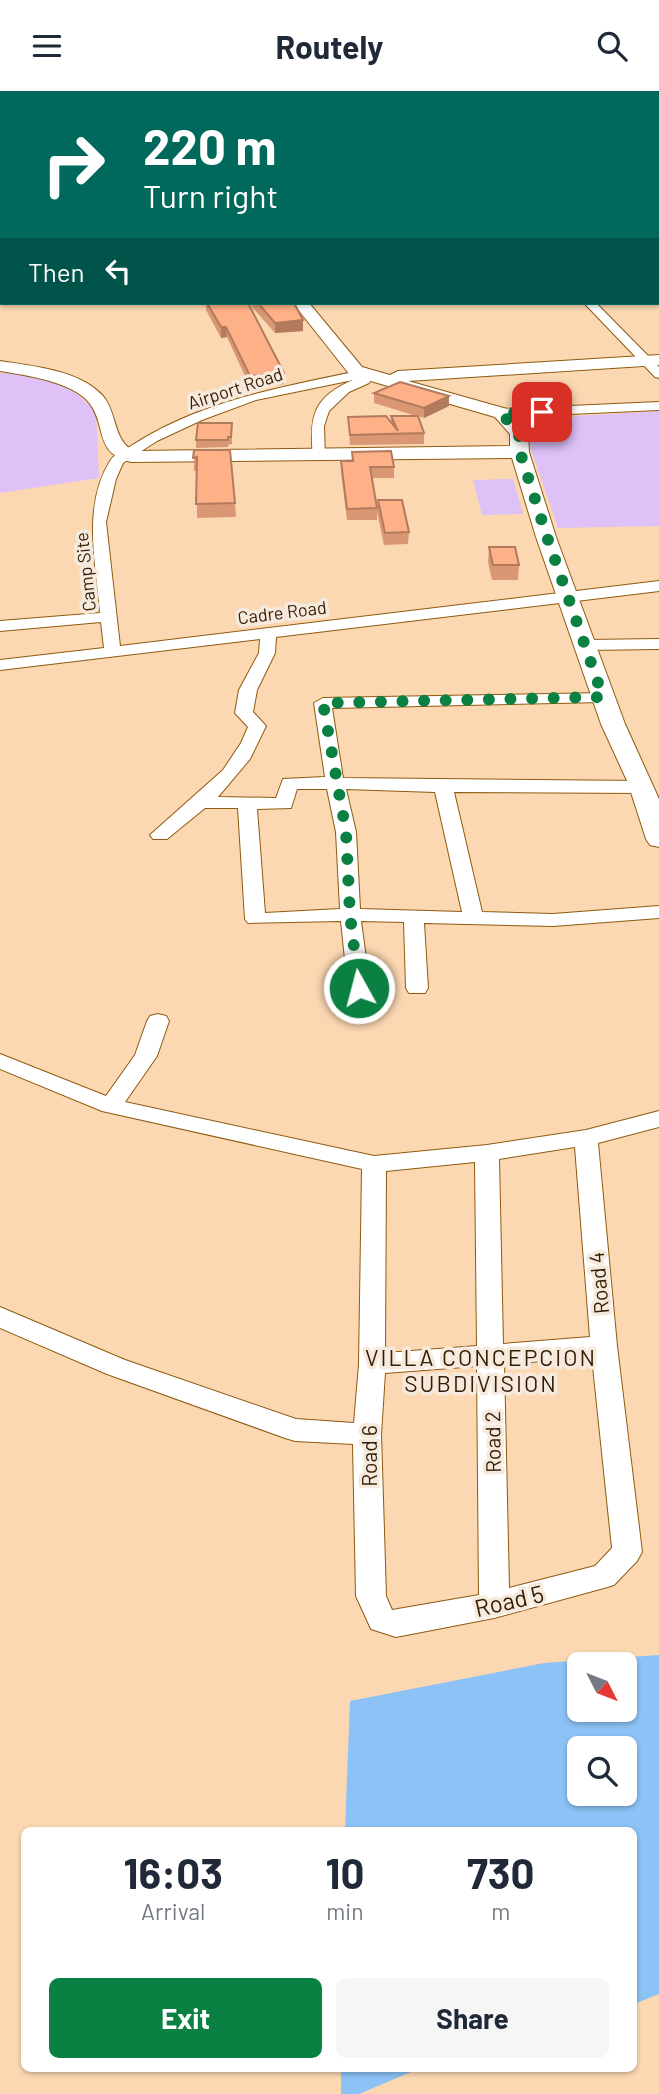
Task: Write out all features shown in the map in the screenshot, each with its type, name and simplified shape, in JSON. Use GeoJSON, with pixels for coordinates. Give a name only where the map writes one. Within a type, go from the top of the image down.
{"type":"FeatureCollection","features":[{"type":"Feature","properties":{"kind":"main road"},"geometry":{"type":"LineString","coordinates":[[303,305],[359,378],[501,413],[526,435],[569,598],[603,697],[642,787],[659,839]]}},
{"type":"Feature","properties":{"kind":"main road"},"geometry":{"type":"LineString","coordinates":[[359,378],[655,365]]}},
{"type":"Feature","properties":{"kind":"main road"},"geometry":{"type":"LineString","coordinates":[[0,366],[48,375],[97,400],[116,447],[124,454],[145,458],[320,456],[526,435]]}},
{"type":"Feature","properties":{"kind":"street"},"geometry":{"type":"LineString","coordinates":[[592,305],[655,365]]}},
{"type":"Feature","properties":{"kind":"street","name":"Airport Road"},"geometry":{"type":"LineString","coordinates":[[124,454],[197,417],[253,397],[359,378]]}},
{"type":"Feature","properties":{"kind":"street"},"geometry":{"type":"LineString","coordinates":[[320,456],[318,418],[329,402],[359,378]]}},
{"type":"Feature","properties":{"kind":"street"},"geometry":{"type":"LineString","coordinates":[[501,413],[659,406]]}},
{"type":"Feature","properties":{"kind":"street"},"geometry":{"type":"LineString","coordinates":[[526,435],[563,412]]}},
{"type":"Feature","properties":{"kind":"street","name":"Camp Site"},"geometry":{"type":"LineString","coordinates":[[113,650],[99,522],[109,479],[117,461],[124,454]]}},
{"type":"Feature","properties":{"kind":"street"},"geometry":{"type":"LineString","coordinates":[[642,588],[659,576]]}},
{"type":"Feature","properties":{"kind":"street"},"geometry":{"type":"LineString","coordinates":[[569,598],[659,586]]}},
{"type":"Feature","properties":{"kind":"street","name":"Cadre Road"},"geometry":{"type":"LineString","coordinates":[[0,665],[569,598]]}},
{"type":"Feature","properties":{"kind":"street"},"geometry":{"type":"LineString","coordinates":[[0,627],[109,617]]}},
{"type":"Feature","properties":{"kind":"street"},"geometry":{"type":"LineString","coordinates":[[160,835],[233,771],[252,741],[257,726],[244,713],[248,690],[267,653],[268,633]]}},
{"type":"Feature","properties":{"kind":"street"},"geometry":{"type":"LineString","coordinates":[[585,645],[659,644]]}},
{"type":"Feature","properties":{"kind":"street"},"geometry":{"type":"LineString","coordinates":[[359,988],[350,915],[346,832],[335,783],[323,703],[603,697]]}},
{"type":"Feature","properties":{"kind":"street"},"geometry":{"type":"LineString","coordinates":[[201,801],[284,804],[289,783],[642,787]]}},
{"type":"Feature","properties":{"kind":"street"},"geometry":{"type":"LineString","coordinates":[[443,786],[473,917]]}},
{"type":"Feature","properties":{"kind":"street"},"geometry":{"type":"LineString","coordinates":[[247,803],[255,919],[414,915],[553,920],[659,912]]}},
{"type":"Feature","properties":{"kind":"street"},"geometry":{"type":"LineString","coordinates":[[414,915],[416,988]]}},
{"type":"Feature","properties":{"kind":"street"},"geometry":{"type":"LineString","coordinates":[[110,1106],[146,1056],[158,1021]]}},
{"type":"Feature","properties":{"kind":"street"},"geometry":{"type":"LineString","coordinates":[[0,1061],[110,1106],[374,1164],[487,1153],[586,1138],[659,1119]]}},
{"type":"Feature","properties":{"kind":"street","name":"Road 4"},"geometry":{"type":"LineString","coordinates":[[586,1138],[626,1552]]}},
{"type":"Feature","properties":{"kind":"street","name":"Road 2"},"geometry":{"type":"LineString","coordinates":[[487,1153],[494,1605]]}},
{"type":"Feature","properties":{"kind":"street","name":"Road 6"},"geometry":{"type":"LineString","coordinates":[[374,1164],[372,1364],[366,1434],[371,1596],[382,1620]]}},
{"type":"Feature","properties":{"kind":"street"},"geometry":{"type":"LineString","coordinates":[[0,1317],[116,1367],[295,1430],[366,1434]]}},
{"type":"Feature","properties":{"kind":"street"},"geometry":{"type":"LineString","coordinates":[[372,1364],[604,1346]]}},
{"type":"Feature","properties":{"kind":"street","name":"Road 5"},"geometry":{"type":"LineString","coordinates":[[382,1620],[396,1624],[494,1605],[604,1576],[626,1552]]}},
{"type":"Feature","properties":{"kind":"shaded area"},"geometry":{"type":"Polygon","coordinates":[[[17,371],[68,386],[96,411],[99,478],[0,493],[0,373],[17,371]]]}},
{"type":"Feature","properties":{"kind":"shaded area"},"geometry":{"type":"Polygon","coordinates":[[[659,411],[659,526],[558,528],[527,438],[576,416],[659,411]]]}},
{"type":"Feature","properties":{"kind":"shaded area"},"geometry":{"type":"Polygon","coordinates":[[[513,479],[523,514],[482,515],[473,480],[513,479]]]}},
{"type":"Feature","properties":{"kind":"water"},"geometry":{"type":"Polygon","coordinates":[[[659,1655],[659,1994],[637,2003],[637,1827],[345,1827],[350,1701],[544,1663],[567,1661],[567,1722],[637,1722],[637,1657],[659,1655]]]}},
{"type":"Feature","properties":{"kind":"water"},"geometry":{"type":"Polygon","coordinates":[[[341,2072],[411,2072],[359,2094],[341,2094],[341,2072]]]}},
{"type":"Feature","properties":{"kind":"building"},"geometry":{"type":"Polygon","coordinates":[[[208,305],[249,305],[284,373],[250,376],[226,327],[221,327],[208,305]]]}},
{"type":"Feature","properties":{"kind":"building"},"geometry":{"type":"Polygon","coordinates":[[[260,305],[295,305],[303,320],[275,323],[260,305]]]}},
{"type":"Feature","properties":{"kind":"building"},"geometry":{"type":"Polygon","coordinates":[[[400,382],[449,396],[424,408],[374,393],[400,382]]]}},
{"type":"Feature","properties":{"kind":"building"},"geometry":{"type":"Polygon","coordinates":[[[386,416],[398,431],[391,416],[418,416],[424,433],[350,435],[348,417],[386,416]]]}},
{"type":"Feature","properties":{"kind":"building"},"geometry":{"type":"Polygon","coordinates":[[[198,423],[232,423],[231,437],[228,437],[228,440],[196,440],[198,423]]]}},
{"type":"Feature","properties":{"kind":"building"},"geometry":{"type":"Polygon","coordinates":[[[194,450],[230,450],[235,503],[196,504],[197,457],[193,458],[194,450]]]}},
{"type":"Feature","properties":{"kind":"building"},"geometry":{"type":"Polygon","coordinates":[[[391,451],[394,467],[370,467],[377,508],[347,509],[341,461],[353,461],[352,452],[391,451]]]}},
{"type":"Feature","properties":{"kind":"building"},"geometry":{"type":"Polygon","coordinates":[[[378,500],[402,500],[409,532],[385,533],[378,500]]]}},
{"type":"Feature","properties":{"kind":"building"},"geometry":{"type":"Polygon","coordinates":[[[489,547],[515,547],[519,565],[493,565],[489,547]]]}},
{"type":"Feature","properties":{"kind":"district","name":"VILLA CONCEPCION SUBDIVISION"},"geometry":{"type":"Point","coordinates":[481,1370]}},
{"type":"Feature","properties":{"kind":"route"},"geometry":{"type":"LineString","coordinates":[[359,988],[350,915],[346,832],[335,783],[323,703],[603,697],[547,537],[520,452],[519,433],[501,413],[542,412]]}}]}
